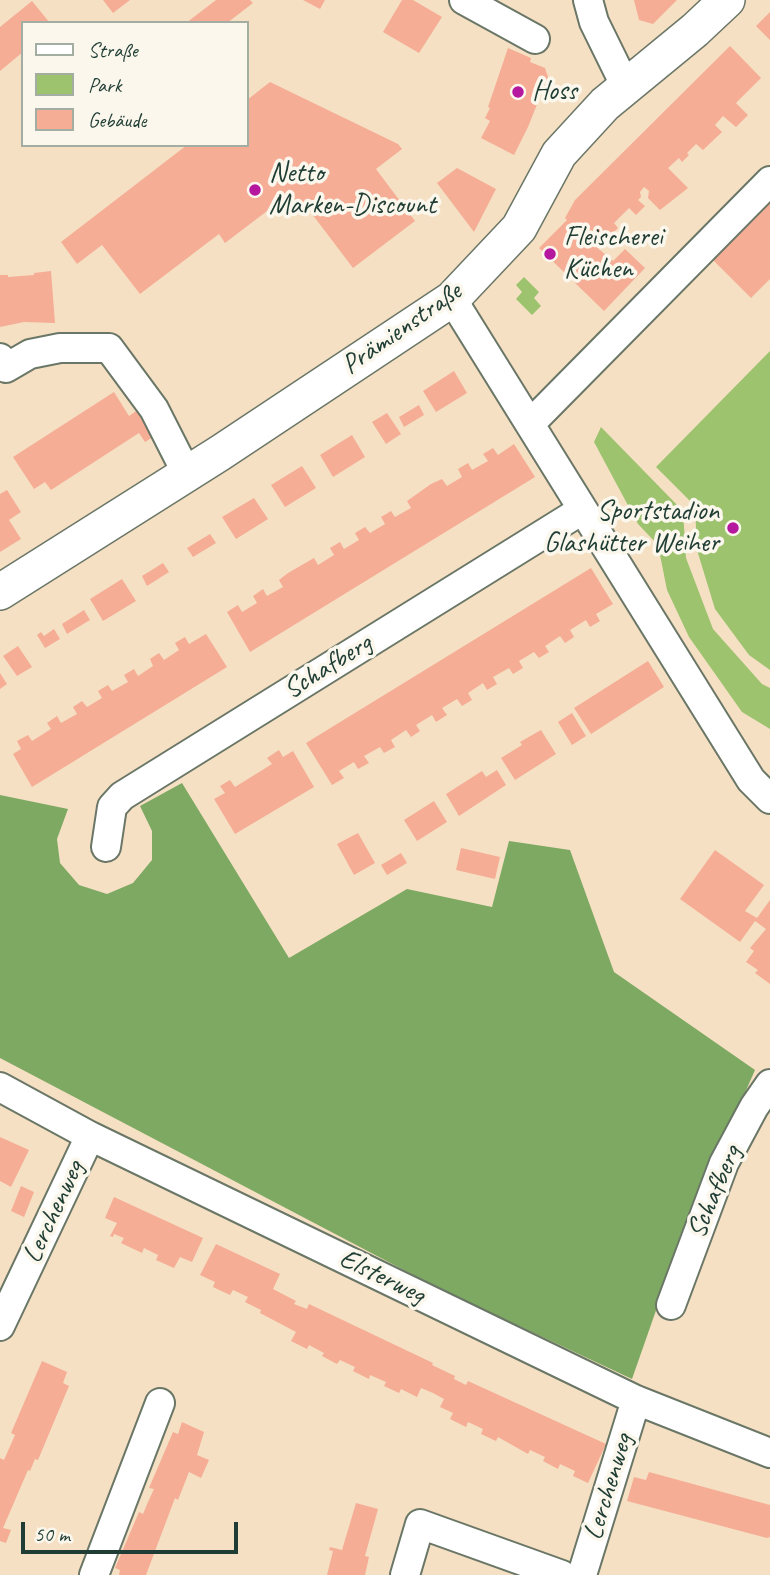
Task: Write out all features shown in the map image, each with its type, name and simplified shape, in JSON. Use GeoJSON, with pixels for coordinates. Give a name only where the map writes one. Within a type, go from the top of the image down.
{"type":"FeatureCollection","features":[{"type":"Feature","properties":{"kind":"street"},"geometry":{"type":"LineString","coordinates":[[464,0],[535,39]]}},
{"type":"Feature","properties":{"kind":"street"},"geometry":{"type":"LineString","coordinates":[[588,0],[594,22],[625,85]]}},
{"type":"Feature","properties":{"kind":"street","name":"Prämienstraße"},"geometry":{"type":"LineString","coordinates":[[0,592],[187,474],[452,299],[519,228],[559,154],[625,85],[695,30],[727,0]]}},
{"type":"Feature","properties":{"kind":"street"},"geometry":{"type":"LineString","coordinates":[[531,423],[770,181]]}},
{"type":"Feature","properties":{"kind":"street"},"geometry":{"type":"LineString","coordinates":[[452,299],[751,780],[770,799]]}},
{"type":"Feature","properties":{"kind":"street"},"geometry":{"type":"LineString","coordinates":[[0,358],[6,368],[30,354],[60,348],[109,348],[154,408],[187,474]]}},
{"type":"Feature","properties":{"kind":"street","name":"Schafberg"},"geometry":{"type":"LineString","coordinates":[[106,847],[112,807],[122,796],[582,509]]}},
{"type":"Feature","properties":{"kind":"street","name":"Schafberg"},"geometry":{"type":"LineString","coordinates":[[671,1306],[724,1163],[754,1107],[770,1084]]}},
{"type":"Feature","properties":{"kind":"street","name":"Elsterweg"},"geometry":{"type":"LineString","coordinates":[[0,1087],[90,1136],[636,1400],[770,1453]]}},
{"type":"Feature","properties":{"kind":"street","name":"Lerchenweg"},"geometry":{"type":"LineString","coordinates":[[0,1326],[90,1136]]}},
{"type":"Feature","properties":{"kind":"street","name":"Lerchenweg"},"geometry":{"type":"LineString","coordinates":[[582,1575],[636,1400]]}},
{"type":"Feature","properties":{"kind":"street"},"geometry":{"type":"LineString","coordinates":[[94,1575],[160,1403]]}},
{"type":"Feature","properties":{"kind":"street"},"geometry":{"type":"LineString","coordinates":[[405,1575],[421,1524],[562,1575]]}},
{"type":"Feature","properties":{"kind":"green space"},"geometry":{"type":"Polygon","coordinates":[[[524,277],[539,292],[534,298],[541,306],[532,315],[516,299],[522,292],[516,285],[524,277]]]}},
{"type":"Feature","properties":{"kind":"green space","name":"Sportstadion Glashütter Weiher"},"geometry":{"type":"Polygon","coordinates":[[[770,351],[770,670],[749,655],[715,609],[697,550],[695,506],[656,467],[770,351]]]}},
{"type":"Feature","properties":{"kind":"green space"},"geometry":{"type":"Polygon","coordinates":[[[601,427],[683,511],[686,558],[713,629],[762,684],[770,688],[770,729],[742,712],[689,637],[667,590],[658,545],[638,524],[594,442],[601,427]]]}},
{"type":"Feature","properties":{"kind":"green space"},"geometry":{"type":"Polygon","coordinates":[[[182,783],[289,958],[407,889],[492,907],[509,841],[570,850],[614,972],[755,1070],[681,1239],[632,1379],[438,1288],[0,1058],[0,795],[68,809],[57,839],[60,863],[79,885],[107,894],[133,883],[152,860],[152,831],[140,806],[182,783]]]}},
{"type":"Feature","properties":{"kind":"building"},"geometry":{"type":"Polygon","coordinates":[[[103,0],[130,0],[113,13],[103,0]]]}},
{"type":"Feature","properties":{"kind":"building"},"geometry":{"type":"Polygon","coordinates":[[[216,0],[250,0],[253,3],[230,21],[189,21],[216,0]]]}},
{"type":"Feature","properties":{"kind":"building"},"geometry":{"type":"Polygon","coordinates":[[[303,0],[325,0],[320,9],[303,0]]]}},
{"type":"Feature","properties":{"kind":"building"},"geometry":{"type":"Polygon","coordinates":[[[402,0],[413,0],[442,17],[419,53],[383,32],[402,0]]]}},
{"type":"Feature","properties":{"kind":"building"},"geometry":{"type":"Polygon","coordinates":[[[634,0],[677,0],[653,24],[639,20],[634,0]]]}},
{"type":"Feature","properties":{"kind":"building"},"geometry":{"type":"Polygon","coordinates":[[[32,1],[48,21],[21,21],[21,54],[0,71],[0,27],[32,1]]]}},
{"type":"Feature","properties":{"kind":"building"},"geometry":{"type":"Polygon","coordinates":[[[770,12],[770,40],[756,26],[770,12]]]}},
{"type":"Feature","properties":{"kind":"building"},"geometry":{"type":"Polygon","coordinates":[[[730,46],[761,78],[736,103],[748,115],[736,127],[723,116],[715,125],[722,132],[703,150],[696,144],[682,162],[679,158],[668,168],[688,188],[660,210],[648,198],[649,191],[644,187],[638,200],[645,206],[636,215],[629,208],[614,223],[618,228],[610,236],[606,232],[593,244],[613,261],[625,249],[645,268],[604,311],[539,248],[567,220],[565,218],[575,200],[730,46]]]}},
{"type":"Feature","properties":{"kind":"building","name":"Hoss"},"geometry":{"type":"Polygon","coordinates":[[[508,48],[531,58],[530,62],[545,68],[548,77],[514,155],[481,138],[490,121],[485,118],[508,48]]]}},
{"type":"Feature","properties":{"kind":"building","name":"Netto Marken-Discount"},"geometry":{"type":"Polygon","coordinates":[[[270,82],[398,144],[402,149],[376,169],[415,221],[353,268],[309,210],[275,205],[225,243],[219,234],[140,294],[102,245],[77,264],[61,242],[184,147],[248,147],[248,99],[270,82]]]}},
{"type":"Feature","properties":{"kind":"building"},"geometry":{"type":"Polygon","coordinates":[[[457,168],[496,189],[474,232],[437,183],[457,168]]]}},
{"type":"Feature","properties":{"kind":"building"},"geometry":{"type":"Polygon","coordinates":[[[770,197],[770,279],[751,298],[710,257],[770,197]]]}},
{"type":"Feature","properties":{"kind":"building"},"geometry":{"type":"Polygon","coordinates":[[[51,271],[55,323],[24,322],[0,327],[0,275],[34,275],[51,271]]]}},
{"type":"Feature","properties":{"kind":"building"},"geometry":{"type":"Polygon","coordinates":[[[454,371],[467,393],[436,412],[423,391],[454,371]]]}},
{"type":"Feature","properties":{"kind":"building"},"geometry":{"type":"Polygon","coordinates":[[[114,392],[129,416],[139,409],[156,435],[145,442],[139,433],[51,490],[45,482],[34,489],[13,457],[114,392]]]}},
{"type":"Feature","properties":{"kind":"building"},"geometry":{"type":"Polygon","coordinates":[[[419,405],[424,415],[404,427],[399,417],[419,405]]]}},
{"type":"Feature","properties":{"kind":"building"},"geometry":{"type":"Polygon","coordinates":[[[387,413],[401,434],[386,444],[372,422],[387,413]]]}},
{"type":"Feature","properties":{"kind":"building"},"geometry":{"type":"Polygon","coordinates":[[[352,435],[365,457],[333,477],[320,455],[352,435]]]}},
{"type":"Feature","properties":{"kind":"building"},"geometry":{"type":"Polygon","coordinates":[[[514,444],[535,477],[250,652],[227,612],[238,605],[242,612],[257,603],[253,596],[263,589],[267,596],[283,587],[279,580],[288,573],[314,558],[318,565],[334,555],[330,548],[340,542],[344,549],[359,540],[355,533],[365,527],[370,533],[385,524],[381,517],[391,511],[395,517],[411,508],[407,501],[431,484],[442,479],[447,486],[462,477],[458,469],[468,463],[472,470],[488,461],[483,454],[493,448],[498,455],[514,444]]]}},
{"type":"Feature","properties":{"kind":"building"},"geometry":{"type":"Polygon","coordinates":[[[302,466],[316,488],[285,507],[271,485],[302,466]]]}},
{"type":"Feature","properties":{"kind":"building"},"geometry":{"type":"Polygon","coordinates":[[[7,490],[21,512],[9,520],[21,539],[0,552],[0,494],[7,490]]]}},
{"type":"Feature","properties":{"kind":"building"},"geometry":{"type":"Polygon","coordinates":[[[254,498],[268,519],[236,539],[222,517],[254,498]]]}},
{"type":"Feature","properties":{"kind":"building"},"geometry":{"type":"Polygon","coordinates":[[[210,534],[216,543],[193,557],[187,548],[210,534]]]}},
{"type":"Feature","properties":{"kind":"building"},"geometry":{"type":"Polygon","coordinates":[[[163,563],[169,572],[147,586],[142,576],[163,563]]]}},
{"type":"Feature","properties":{"kind":"building"},"geometry":{"type":"Polygon","coordinates":[[[591,568],[613,604],[596,614],[600,621],[590,627],[586,620],[570,630],[574,637],[565,643],[560,636],[545,646],[549,652],[539,658],[534,652],[519,661],[523,668],[513,674],[509,668],[493,677],[497,684],[487,690],[483,683],[468,693],[472,700],[462,706],[457,699],[442,708],[447,715],[436,722],[432,715],[416,725],[420,731],[411,737],[406,730],[391,740],[395,747],[384,753],[380,747],[364,756],[369,763],[358,769],[354,762],[339,771],[344,778],[332,785],[306,743],[591,568]]]}},
{"type":"Feature","properties":{"kind":"building"},"geometry":{"type":"Polygon","coordinates":[[[122,579],[136,601],[103,621],[90,599],[122,579]]]}},
{"type":"Feature","properties":{"kind":"building"},"geometry":{"type":"Polygon","coordinates":[[[84,610],[90,620],[67,634],[62,624],[84,610]]]}},
{"type":"Feature","properties":{"kind":"building"},"geometry":{"type":"Polygon","coordinates":[[[54,629],[60,639],[45,648],[37,635],[41,632],[44,636],[54,629]]]}},
{"type":"Feature","properties":{"kind":"building"},"geometry":{"type":"Polygon","coordinates":[[[206,634],[227,667],[32,787],[13,754],[21,749],[17,741],[28,735],[32,741],[51,729],[47,723],[57,716],[61,723],[77,714],[73,707],[82,701],[87,707],[102,698],[98,691],[108,685],[112,691],[128,682],[124,675],[134,669],[138,676],[153,666],[150,659],[159,653],[164,660],[179,650],[175,643],[185,637],[189,644],[206,634]]]}},
{"type":"Feature","properties":{"kind":"building"},"geometry":{"type":"Polygon","coordinates":[[[18,646],[32,667],[17,676],[3,656],[18,646]]]}},
{"type":"Feature","properties":{"kind":"building"},"geometry":{"type":"Polygon","coordinates":[[[648,661],[664,687],[591,734],[574,708],[648,661]]]}},
{"type":"Feature","properties":{"kind":"building"},"geometry":{"type":"Polygon","coordinates":[[[0,673],[7,684],[0,689],[0,673]]]}},
{"type":"Feature","properties":{"kind":"building"},"geometry":{"type":"Polygon","coordinates":[[[572,713],[586,736],[572,745],[558,722],[572,713]]]}},
{"type":"Feature","properties":{"kind":"building"},"geometry":{"type":"Polygon","coordinates":[[[541,730],[556,754],[515,780],[501,758],[522,745],[520,742],[541,730]]]}},
{"type":"Feature","properties":{"kind":"building"},"geometry":{"type":"Polygon","coordinates":[[[279,750],[283,757],[293,751],[314,787],[235,834],[214,799],[225,793],[220,786],[230,780],[235,787],[272,764],[267,758],[279,750]]]}},
{"type":"Feature","properties":{"kind":"building"},"geometry":{"type":"Polygon","coordinates":[[[497,770],[506,785],[459,816],[446,794],[482,771],[486,777],[497,770]]]}},
{"type":"Feature","properties":{"kind":"building"},"geometry":{"type":"Polygon","coordinates":[[[434,801],[447,822],[417,841],[404,820],[434,801]]]}},
{"type":"Feature","properties":{"kind":"building"},"geometry":{"type":"Polygon","coordinates":[[[358,833],[375,863],[354,875],[337,844],[358,833]]]}},
{"type":"Feature","properties":{"kind":"building"},"geometry":{"type":"Polygon","coordinates":[[[461,848],[500,857],[495,879],[456,870],[461,848]]]}},
{"type":"Feature","properties":{"kind":"building"},"geometry":{"type":"Polygon","coordinates":[[[715,850],[764,885],[745,911],[757,918],[770,900],[770,984],[755,973],[758,970],[746,962],[754,951],[750,948],[766,929],[755,921],[740,942],[680,899],[715,850]]]}},
{"type":"Feature","properties":{"kind":"building"},"geometry":{"type":"Polygon","coordinates":[[[401,853],[407,863],[387,875],[381,865],[401,853]]]}},
{"type":"Feature","properties":{"kind":"building"},"geometry":{"type":"Polygon","coordinates":[[[0,1137],[29,1150],[11,1187],[0,1181],[0,1137]]]}},
{"type":"Feature","properties":{"kind":"building"},"geometry":{"type":"Polygon","coordinates":[[[21,1186],[34,1192],[24,1217],[11,1211],[21,1186]]]}},
{"type":"Feature","properties":{"kind":"building"},"geometry":{"type":"Polygon","coordinates":[[[114,1197],[203,1238],[192,1262],[180,1257],[174,1268],[156,1260],[158,1255],[144,1248],[142,1253],[121,1243],[124,1238],[114,1234],[113,1237],[110,1236],[117,1223],[105,1218],[114,1197]]]}},
{"type":"Feature","properties":{"kind":"building"},"geometry":{"type":"Polygon","coordinates":[[[216,1244],[280,1274],[273,1289],[296,1301],[294,1304],[307,1309],[309,1304],[433,1363],[432,1365],[455,1376],[454,1379],[466,1385],[468,1381],[606,1444],[588,1483],[573,1476],[575,1471],[560,1464],[558,1469],[543,1461],[545,1457],[530,1450],[528,1454],[498,1437],[496,1441],[481,1434],[483,1429],[468,1422],[466,1427],[450,1419],[453,1413],[440,1407],[444,1399],[433,1393],[421,1388],[417,1397],[401,1389],[399,1393],[384,1386],[386,1382],[370,1375],[369,1379],[353,1371],[355,1367],[340,1360],[337,1364],[309,1345],[307,1349],[291,1341],[296,1332],[260,1313],[261,1310],[245,1302],[248,1297],[233,1290],[230,1295],[213,1287],[215,1282],[200,1275],[216,1244]]]}},
{"type":"Feature","properties":{"kind":"building"},"geometry":{"type":"Polygon","coordinates":[[[42,1361],[67,1372],[63,1383],[69,1386],[38,1460],[35,1459],[30,1471],[28,1470],[3,1528],[11,1530],[6,1543],[0,1541],[0,1458],[4,1460],[15,1435],[11,1433],[42,1361]]]}},
{"type":"Feature","properties":{"kind":"building"},"geometry":{"type":"Polygon","coordinates":[[[182,1422],[204,1432],[197,1455],[209,1460],[201,1478],[189,1472],[178,1500],[175,1498],[146,1575],[119,1575],[120,1570],[115,1568],[139,1512],[143,1514],[154,1489],[149,1488],[173,1432],[178,1434],[182,1422]]]}},
{"type":"Feature","properties":{"kind":"building"},"geometry":{"type":"Polygon","coordinates":[[[649,1472],[770,1505],[770,1537],[627,1501],[634,1477],[646,1480],[649,1472]]]}},
{"type":"Feature","properties":{"kind":"building"},"geometry":{"type":"Polygon","coordinates":[[[356,1503],[378,1509],[365,1556],[369,1557],[365,1575],[327,1575],[333,1551],[329,1550],[330,1547],[342,1550],[356,1503]]]}},
{"type":"Feature","properties":{"kind":"place","name":"Hoss"},"geometry":{"type":"Point","coordinates":[518,92]}},
{"type":"Feature","properties":{"kind":"place","name":"Netto Marken-Discount"},"geometry":{"type":"Point","coordinates":[255,190]}},
{"type":"Feature","properties":{"kind":"place","name":"Fleischerei Küchen"},"geometry":{"type":"Point","coordinates":[550,254]}},
{"type":"Feature","properties":{"kind":"place","name":"Sportstadion Glashütter Weiher"},"geometry":{"type":"Point","coordinates":[733,528]}}]}
